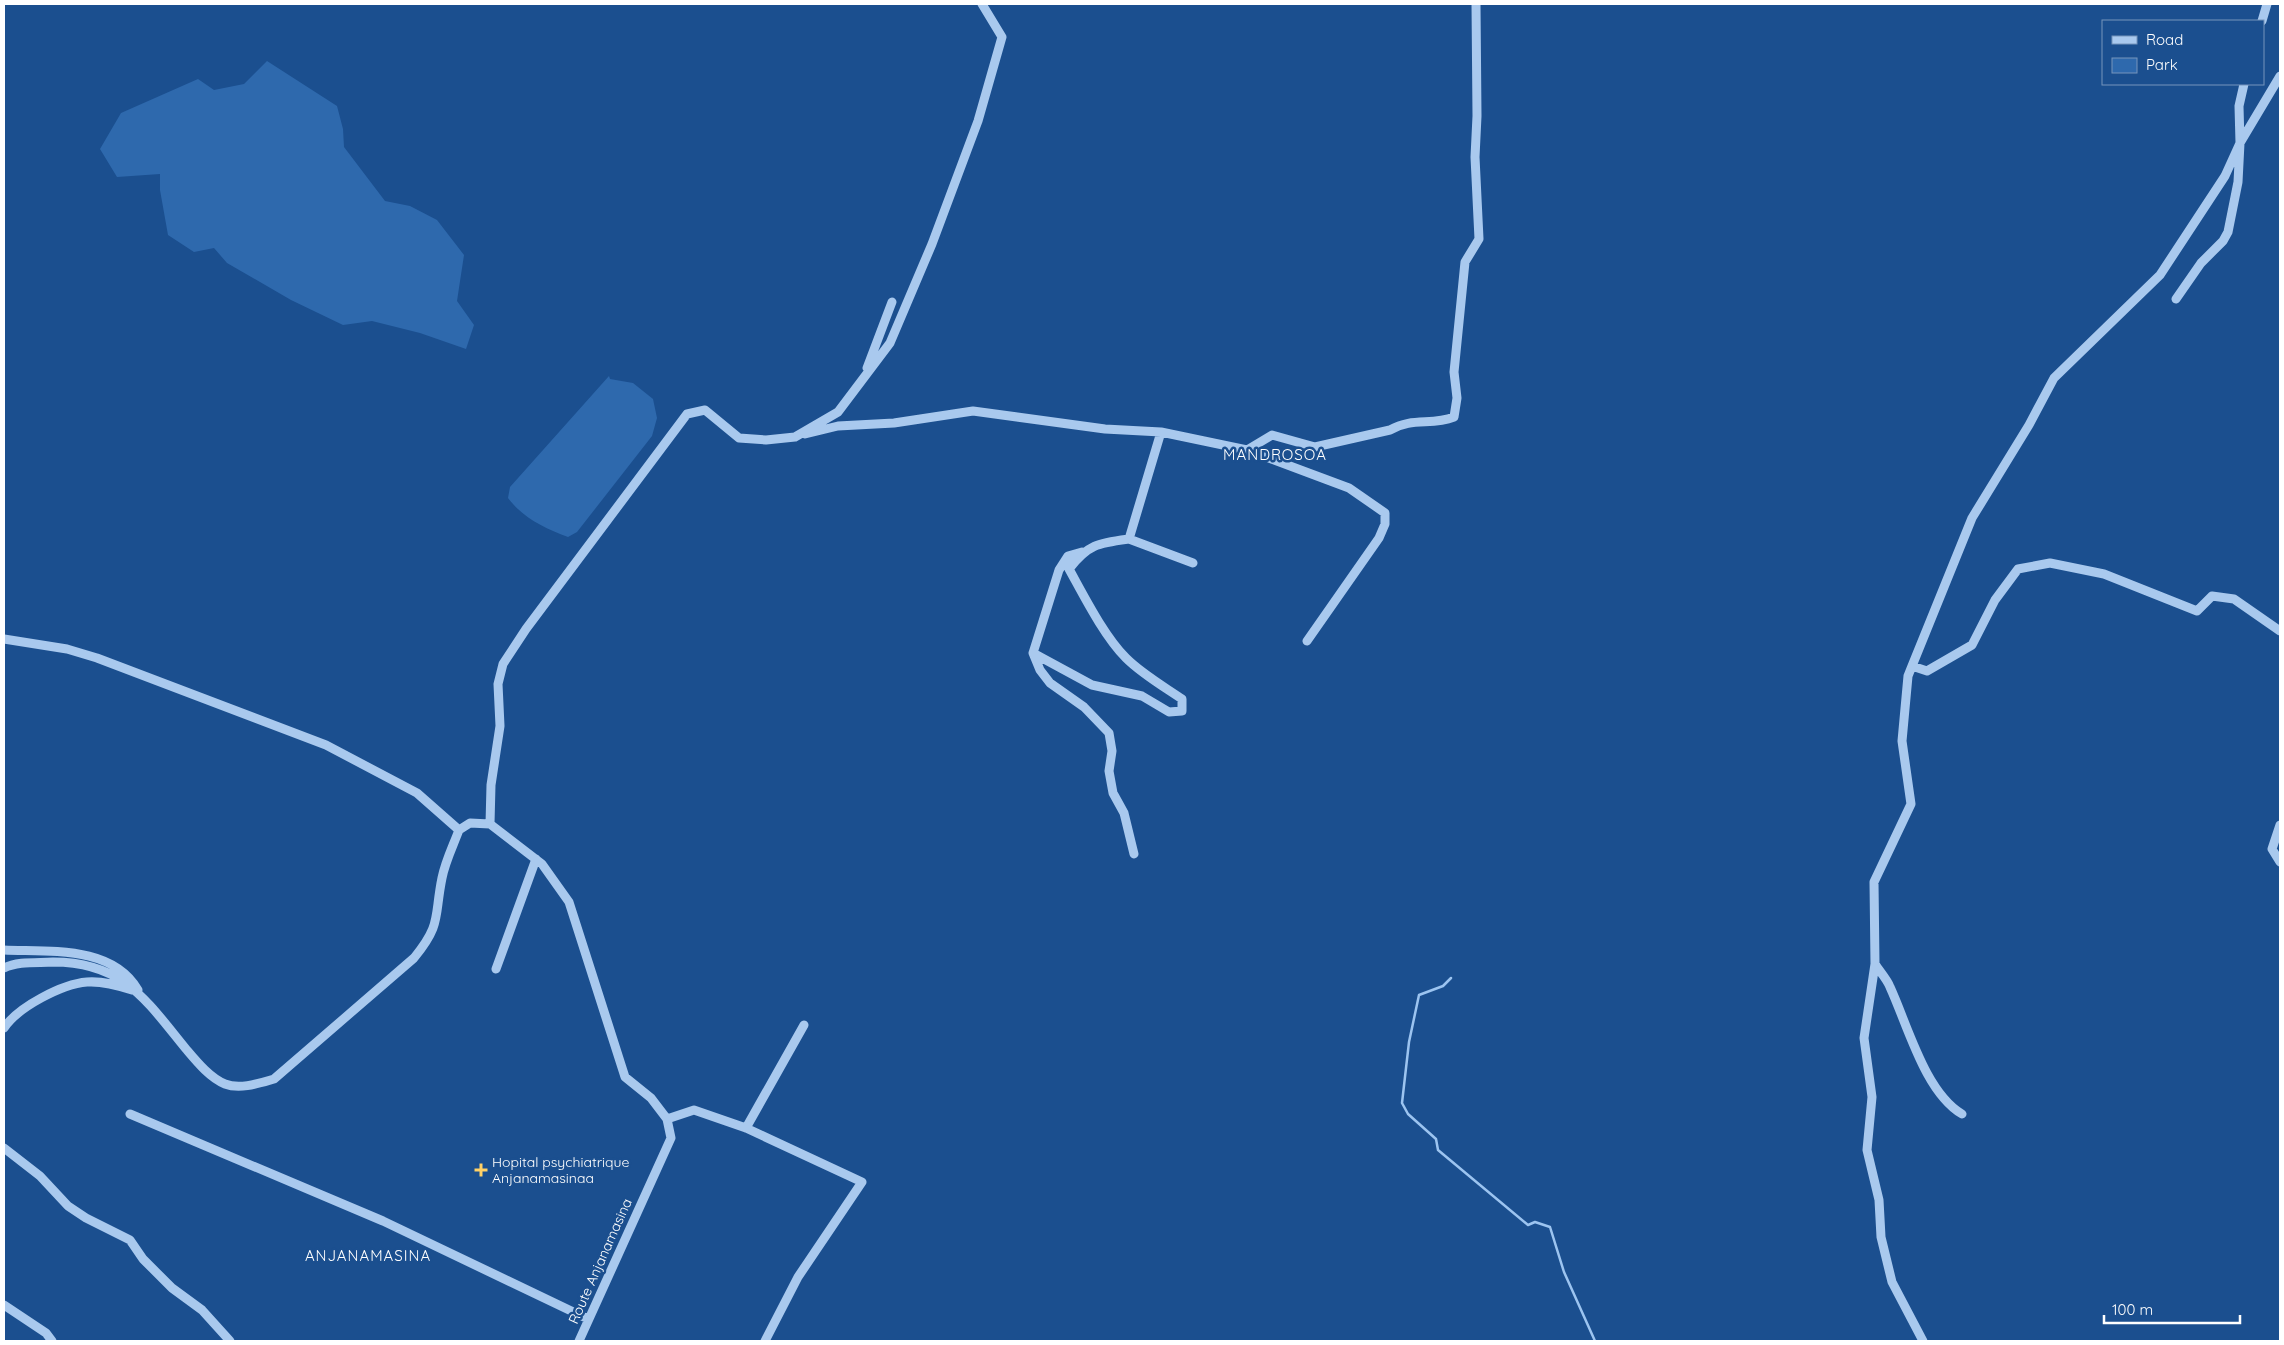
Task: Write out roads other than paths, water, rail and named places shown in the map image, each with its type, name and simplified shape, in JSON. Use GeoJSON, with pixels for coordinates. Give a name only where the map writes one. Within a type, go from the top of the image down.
{"type":"FeatureCollection","features":[{"type":"Feature","properties":{"kind":"street"},"geometry":{"type":"LineString","coordinates":[[795,437],[838,412],[890,343],[932,244],[978,121],[1002,37],[982,4]]}},
{"type":"Feature","properties":{"kind":"street"},"geometry":{"type":"LineString","coordinates":[[1247,450],[1272,435],[1315,447],[1390,430],[1401,424],[1416,421],[1440,423],[1454,417],[1457,398],[1454,372],[1466,262],[1479,239],[1474,157],[1477,116],[1476,4]]}},
{"type":"Feature","properties":{"kind":"street"},"geometry":{"type":"LineString","coordinates":[[2262,20],[2267,4]]}},
{"type":"Feature","properties":{"kind":"street"},"geometry":{"type":"LineString","coordinates":[[1924,1341],[1892,1282],[1880,1237],[1879,1200],[1867,1150],[1872,1097],[1864,1038],[1875,964],[1874,882],[1911,804],[1902,741],[1908,676],[1972,518],[2029,426],[2054,378],[2160,275],[2225,176],[2240,143],[2280,76]]}},
{"type":"Feature","properties":{"kind":"street"},"geometry":{"type":"LineString","coordinates":[[2176,299],[2201,263],[2228,232],[2238,182],[2239,106],[2244,85]]}},
{"type":"Feature","properties":{"kind":"street"},"geometry":{"type":"LineString","coordinates":[[864,376],[892,302]]}},
{"type":"Feature","properties":{"kind":"street"},"geometry":{"type":"LineString","coordinates":[[490,824],[491,785],[500,726],[498,684],[504,664],[526,629],[687,414],[706,410],[740,438],[766,440],[795,437],[838,426],[894,423],[973,411],[1105,430],[1161,432],[1247,450],[1349,488],[1385,513],[1385,524],[1379,538],[1307,641]]}},
{"type":"Feature","properties":{"kind":"street"},"geometry":{"type":"LineString","coordinates":[[1129,539],[1161,432]]}},
{"type":"Feature","properties":{"kind":"street"},"geometry":{"type":"LineString","coordinates":[[1134,854],[1124,813],[1113,793],[1109,771],[1112,750],[1108,733],[1084,707],[1050,683],[1040,670],[1033,653],[1059,570],[1068,556],[1104,542],[1129,539],[1193,563]]}},
{"type":"Feature","properties":{"kind":"street"},"geometry":{"type":"LineString","coordinates":[[1033,653],[1092,685],[1142,696],[1169,712],[1182,711],[1182,699],[1124,657],[1098,620],[1069,569],[1082,552]]}},
{"type":"Feature","properties":{"kind":"street"},"geometry":{"type":"LineString","coordinates":[[1912,666],[1927,671],[1972,645],[1995,600],[2018,569],[2050,562],[2104,574],[2197,611],[2212,596],[2234,599],[2280,631]]}},
{"type":"Feature","properties":{"kind":"street"},"geometry":{"type":"LineString","coordinates":[[4,638],[67,649],[97,658],[326,745],[418,793],[459,830]]}},
{"type":"Feature","properties":{"kind":"street"},"geometry":{"type":"LineString","coordinates":[[4,950],[68,953],[100,959],[121,969],[131,977],[140,993],[195,1060],[210,1074],[226,1085],[252,1086],[274,1079],[414,958],[426,944],[435,927],[441,880],[459,830],[470,823],[490,824],[536,859],[569,902],[625,1077],[651,1098],[667,1119],[694,1110],[746,1128],[862,1182],[798,1277],[765,1341]]}},
{"type":"Feature","properties":{"kind":"street"},"geometry":{"type":"LineString","coordinates":[[2280,825],[2272,850],[2280,862]]}},
{"type":"Feature","properties":{"kind":"street"},"geometry":{"type":"LineString","coordinates":[[496,968],[536,859]]}},
{"type":"Feature","properties":{"kind":"street"},"geometry":{"type":"LineString","coordinates":[[4,968],[31,963],[68,962],[98,969],[119,977],[140,993]]}},
{"type":"Feature","properties":{"kind":"street"},"geometry":{"type":"LineString","coordinates":[[1875,964],[1890,985],[1929,1075],[1948,1105],[1962,1114]]}},
{"type":"Feature","properties":{"kind":"street"},"geometry":{"type":"LineString","coordinates":[[4,1028],[21,1011],[72,985],[86,982],[112,983],[140,993]]}},
{"type":"Feature","properties":{"kind":"street"},"geometry":{"type":"LineString","coordinates":[[746,1128],[804,1025]]}},
{"type":"Feature","properties":{"kind":"street"},"geometry":{"type":"LineString","coordinates":[[130,1114],[383,1221],[588,1319]]}},
{"type":"Feature","properties":{"kind":"street","name":"Route Anjanamasina"},"geometry":{"type":"LineString","coordinates":[[579,1341],[671,1138],[667,1119]]}},
{"type":"Feature","properties":{"kind":"street"},"geometry":{"type":"LineString","coordinates":[[4,1148],[40,1176],[68,1206],[86,1218],[130,1240],[143,1259],[160,1277],[183,1297],[202,1310],[230,1341]]}},
{"type":"Feature","properties":{"kind":"street"},"geometry":{"type":"LineString","coordinates":[[4,1156],[16,1157]]}},
{"type":"Feature","properties":{"kind":"street"},"geometry":{"type":"LineString","coordinates":[[6,1309],[46,1334],[52,1341]]}},
{"type":"Feature","properties":{"kind":"waterway"},"geometry":{"type":"LineString","coordinates":[[1451,978],[1443,986],[1419,995],[1409,1042],[1402,1103],[1408,1114],[1436,1139],[1438,1150],[1528,1225],[1535,1222],[1550,1227],[1564,1272],[1595,1341]]}},
{"type":"Feature","properties":{"kind":"place","name":"Hopital psychiatrique Anjanamasinaa"},"geometry":{"type":"Point","coordinates":[481,1170]}},
{"type":"Feature","properties":{"kind":"district","name":"MANDROSOA"},"geometry":{"type":"Point","coordinates":[1275,455]}},
{"type":"Feature","properties":{"kind":"district","name":"ANJANAMASINA"},"geometry":{"type":"Point","coordinates":[368,1256]}}]}
